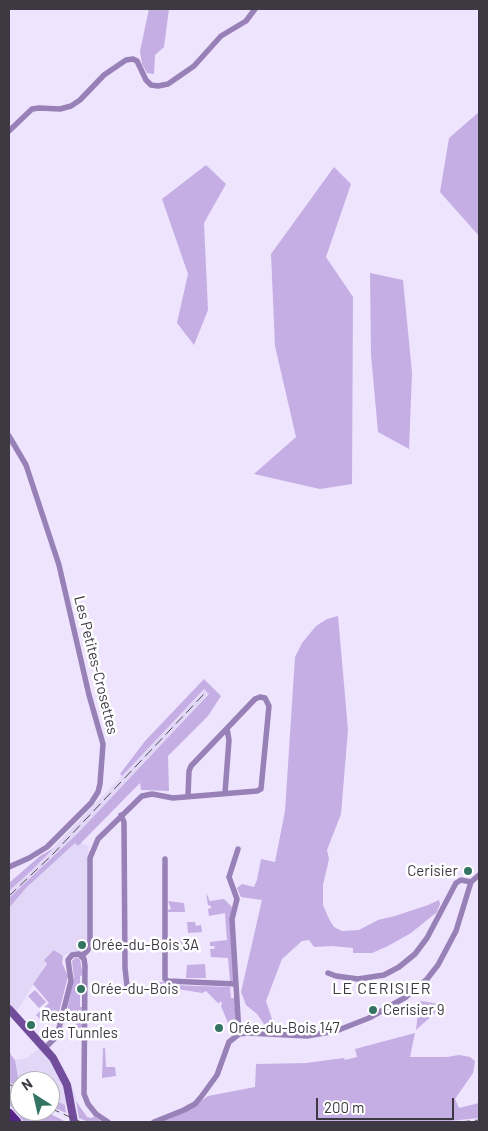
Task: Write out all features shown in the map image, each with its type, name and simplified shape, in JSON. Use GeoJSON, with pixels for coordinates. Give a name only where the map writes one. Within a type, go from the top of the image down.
{"type":"FeatureCollection","features":[{"type":"Feature","properties":{"kind":"main road"},"geometry":{"type":"LineString","coordinates":[[9,1009],[53,1058],[67,1085],[74,1122]]}},
{"type":"Feature","properties":{"kind":"main road"},"geometry":{"type":"LineString","coordinates":[[9,1113],[17,1122]]}},
{"type":"Feature","properties":{"kind":"street"},"geometry":{"type":"LineString","coordinates":[[9,130],[32,109],[63,109],[74,105],[104,75],[126,60],[133,59],[137,61],[151,85],[168,84],[194,66],[221,36],[246,21],[255,9]]}},
{"type":"Feature","properties":{"kind":"street","name":"Les Petites-Crosettes"},"geometry":{"type":"LineString","coordinates":[[9,436],[26,465],[59,565],[89,695],[103,744],[100,784],[98,792],[91,803],[47,847],[9,867]]}},
{"type":"Feature","properties":{"kind":"street"},"geometry":{"type":"LineString","coordinates":[[82,956],[90,944],[91,854],[98,839],[142,796],[152,794],[170,798],[257,791],[262,788],[269,706],[266,700],[262,697],[256,698],[190,769],[188,796]]}},
{"type":"Feature","properties":{"kind":"street"},"geometry":{"type":"LineString","coordinates":[[225,793],[229,740],[227,729]]}},
{"type":"Feature","properties":{"kind":"street"},"geometry":{"type":"LineString","coordinates":[[121,815],[124,822],[125,968],[127,986]]}},
{"type":"Feature","properties":{"kind":"street"},"geometry":{"type":"LineString","coordinates":[[238,849],[229,877],[238,899],[232,919],[239,1034]]}},
{"type":"Feature","properties":{"kind":"street"},"geometry":{"type":"LineString","coordinates":[[165,859],[165,979],[168,981],[236,984]]}},
{"type":"Feature","properties":{"kind":"street"},"geometry":{"type":"LineString","coordinates":[[154,1122],[195,1104],[217,1075],[230,1042],[239,1034],[295,1036],[336,1031],[368,1018],[406,997],[426,979],[442,958],[456,931],[471,882],[479,875]]}},
{"type":"Feature","properties":{"kind":"street"},"geometry":{"type":"LineString","coordinates":[[328,973],[342,978],[358,979],[376,977],[399,967],[408,960],[427,938],[456,883],[461,880],[471,882]]}},
{"type":"Feature","properties":{"kind":"street"},"geometry":{"type":"LineString","coordinates":[[44,1048],[54,1039],[58,1032],[71,981],[67,963],[68,958],[76,954],[82,956]]}},
{"type":"Feature","properties":{"kind":"street"},"geometry":{"type":"LineString","coordinates":[[82,956],[85,966],[83,1088],[91,1109],[108,1122]]}},
{"type":"Feature","properties":{"kind":"shaded area"},"geometry":{"type":"Polygon","coordinates":[[[149,9],[169,9],[164,47],[155,55],[154,74],[147,73],[142,64],[140,51],[149,9]]]}},
{"type":"Feature","properties":{"kind":"shaded area"},"geometry":{"type":"Polygon","coordinates":[[[479,112],[479,236],[440,192],[449,138],[479,112]]]}},
{"type":"Feature","properties":{"kind":"shaded area"},"geometry":{"type":"Polygon","coordinates":[[[206,165],[226,184],[204,223],[208,310],[194,345],[177,323],[188,274],[162,199],[206,165]]]}},
{"type":"Feature","properties":{"kind":"shaded area"},"geometry":{"type":"Polygon","coordinates":[[[334,167],[351,184],[326,257],[353,297],[352,484],[320,489],[254,474],[296,437],[275,346],[271,254],[334,167]]]}},
{"type":"Feature","properties":{"kind":"shaded area"},"geometry":{"type":"Polygon","coordinates":[[[370,273],[403,280],[412,373],[409,449],[378,432],[371,355],[370,273]]]}},
{"type":"Feature","properties":{"kind":"shaded area"},"geometry":{"type":"Polygon","coordinates":[[[338,616],[348,730],[341,814],[327,850],[329,859],[323,885],[323,905],[334,927],[342,931],[359,930],[378,920],[439,900],[440,904],[437,912],[411,933],[372,953],[353,953],[353,948],[314,947],[309,940],[302,941],[282,959],[266,1001],[273,1022],[269,1025],[264,1024],[257,1014],[246,1005],[241,992],[262,900],[241,897],[237,888],[242,884],[254,887],[261,859],[275,862],[285,811],[295,657],[302,643],[316,626],[327,619],[338,616]]]}},
{"type":"Feature","properties":{"kind":"shaded area"},"geometry":{"type":"Polygon","coordinates":[[[204,679],[221,696],[208,716],[168,756],[169,791],[141,790],[140,783],[78,846],[75,843],[26,888],[9,908],[9,898],[77,834],[209,694],[204,689],[122,776],[120,774],[145,741],[204,679]]]}},
{"type":"Feature","properties":{"kind":"shaded area"},"geometry":{"type":"Polygon","coordinates":[[[204,689],[209,693],[190,715],[77,834],[9,898],[9,891],[42,860],[204,689]]]}},
{"type":"Feature","properties":{"kind":"shaded area"},"geometry":{"type":"Polygon","coordinates":[[[75,843],[78,846],[81,843],[89,846],[87,850],[90,851],[89,944],[82,955],[71,952],[63,956],[54,950],[16,1013],[9,1005],[9,908],[26,888],[75,843]]]}},
{"type":"Feature","properties":{"kind":"shaded area"},"geometry":{"type":"Polygon","coordinates":[[[54,848],[9,891],[9,883],[40,856],[54,848]]]}},
{"type":"Feature","properties":{"kind":"shaded area"},"geometry":{"type":"Polygon","coordinates":[[[206,893],[210,901],[224,899],[232,907],[235,981],[230,981],[228,958],[211,957],[210,949],[215,947],[210,946],[210,942],[227,940],[225,913],[209,916],[208,909],[211,906],[208,905],[206,893]]]}},
{"type":"Feature","properties":{"kind":"shaded area"},"geometry":{"type":"Polygon","coordinates":[[[168,901],[184,903],[185,912],[168,912],[171,909],[168,901]]]}},
{"type":"Feature","properties":{"kind":"shaded area"},"geometry":{"type":"Polygon","coordinates":[[[187,922],[195,922],[196,926],[201,925],[202,932],[188,933],[187,922]]]}},
{"type":"Feature","properties":{"kind":"shaded area"},"geometry":{"type":"Polygon","coordinates":[[[169,937],[171,940],[184,941],[183,951],[168,949],[172,944],[168,944],[169,937]]]}},
{"type":"Feature","properties":{"kind":"shaded area"},"geometry":{"type":"Polygon","coordinates":[[[54,950],[63,956],[62,963],[68,976],[58,1016],[51,1014],[44,1023],[36,1015],[49,1003],[33,984],[47,964],[44,960],[54,950]]]}},
{"type":"Feature","properties":{"kind":"shaded area"},"geometry":{"type":"Polygon","coordinates":[[[75,958],[80,960],[83,975],[80,976],[80,1007],[83,1007],[82,1034],[75,1034],[75,1022],[65,1020],[74,978],[72,961],[75,958]]]}},
{"type":"Feature","properties":{"kind":"shaded area"},"geometry":{"type":"Polygon","coordinates":[[[205,964],[206,978],[186,978],[187,965],[205,964]]]}},
{"type":"Feature","properties":{"kind":"shaded area"},"geometry":{"type":"Polygon","coordinates":[[[159,982],[170,985],[230,987],[231,998],[236,998],[235,1033],[232,1033],[221,1006],[222,1003],[220,1001],[219,1004],[206,991],[202,993],[159,986],[159,982]]]}},
{"type":"Feature","properties":{"kind":"shaded area"},"geometry":{"type":"Polygon","coordinates":[[[35,990],[46,1002],[39,1008],[28,996],[35,990]]]}},
{"type":"Feature","properties":{"kind":"shaded area"},"geometry":{"type":"Polygon","coordinates":[[[419,1002],[444,1005],[416,1030],[419,1002]]]}},
{"type":"Feature","properties":{"kind":"shaded area"},"geometry":{"type":"Polygon","coordinates":[[[415,1033],[410,1057],[447,1057],[459,1055],[470,1057],[475,1061],[473,1073],[455,1099],[459,1108],[479,1103],[479,1118],[440,1122],[160,1122],[191,1109],[208,1096],[255,1087],[256,1064],[306,1063],[344,1058],[345,1060],[357,1057],[355,1049],[415,1033]]]}},
{"type":"Feature","properties":{"kind":"shaded area"},"geometry":{"type":"Polygon","coordinates":[[[45,1043],[64,1068],[74,1090],[76,1101],[65,1105],[60,1103],[60,1071],[17,1071],[15,1060],[27,1058],[45,1043]]]}},
{"type":"Feature","properties":{"kind":"shaded area"},"geometry":{"type":"Polygon","coordinates":[[[103,1048],[105,1048],[106,1067],[115,1067],[116,1076],[102,1078],[103,1048]]]}},
{"type":"Feature","properties":{"kind":"shaded area"},"geometry":{"type":"Polygon","coordinates":[[[9,1049],[15,1060],[17,1071],[10,1071],[9,1082],[9,1049]]]}},
{"type":"Feature","properties":{"kind":"shaded area"},"geometry":{"type":"Polygon","coordinates":[[[76,1101],[87,1117],[92,1118],[94,1116],[102,1122],[88,1122],[79,1118],[76,1101]]]}},
{"type":"Feature","properties":{"kind":"shaded area"},"geometry":{"type":"Polygon","coordinates":[[[60,1103],[65,1105],[66,1113],[60,1110],[60,1103]]]}},
{"type":"Feature","properties":{"kind":"shaded area"},"geometry":{"type":"Polygon","coordinates":[[[60,1119],[66,1122],[24,1122],[60,1121],[60,1119]]]}},
{"type":"Feature","properties":{"kind":"railway"},"geometry":{"type":"LineString","coordinates":[[9,896],[53,854],[204,694]]}},
{"type":"Feature","properties":{"kind":"railway"},"geometry":{"type":"LineString","coordinates":[[60,1113],[81,1122]]}},
{"type":"Feature","properties":{"kind":"railway"},"geometry":{"type":"LineString","coordinates":[[460,1122],[479,1120]]}},
{"type":"Feature","properties":{"kind":"place","name":"Cerisier"},"geometry":{"type":"Point","coordinates":[468,871]}},
{"type":"Feature","properties":{"kind":"place","name":"Orée-du-Bois 3A"},"geometry":{"type":"Point","coordinates":[82,945]}},
{"type":"Feature","properties":{"kind":"place","name":"Orée-du-Bois"},"geometry":{"type":"Point","coordinates":[81,989]}},
{"type":"Feature","properties":{"kind":"place","name":"Cerisier 9"},"geometry":{"type":"Point","coordinates":[373,1010]}},
{"type":"Feature","properties":{"kind":"place","name":"Restaurant des Tunnles"},"geometry":{"type":"Point","coordinates":[31,1025]}},
{"type":"Feature","properties":{"kind":"place","name":"Orée-du-Bois 147"},"geometry":{"type":"Point","coordinates":[219,1028]}},
{"type":"Feature","properties":{"kind":"district","name":"LE CERISIER"},"geometry":{"type":"Point","coordinates":[382,989]}}]}
